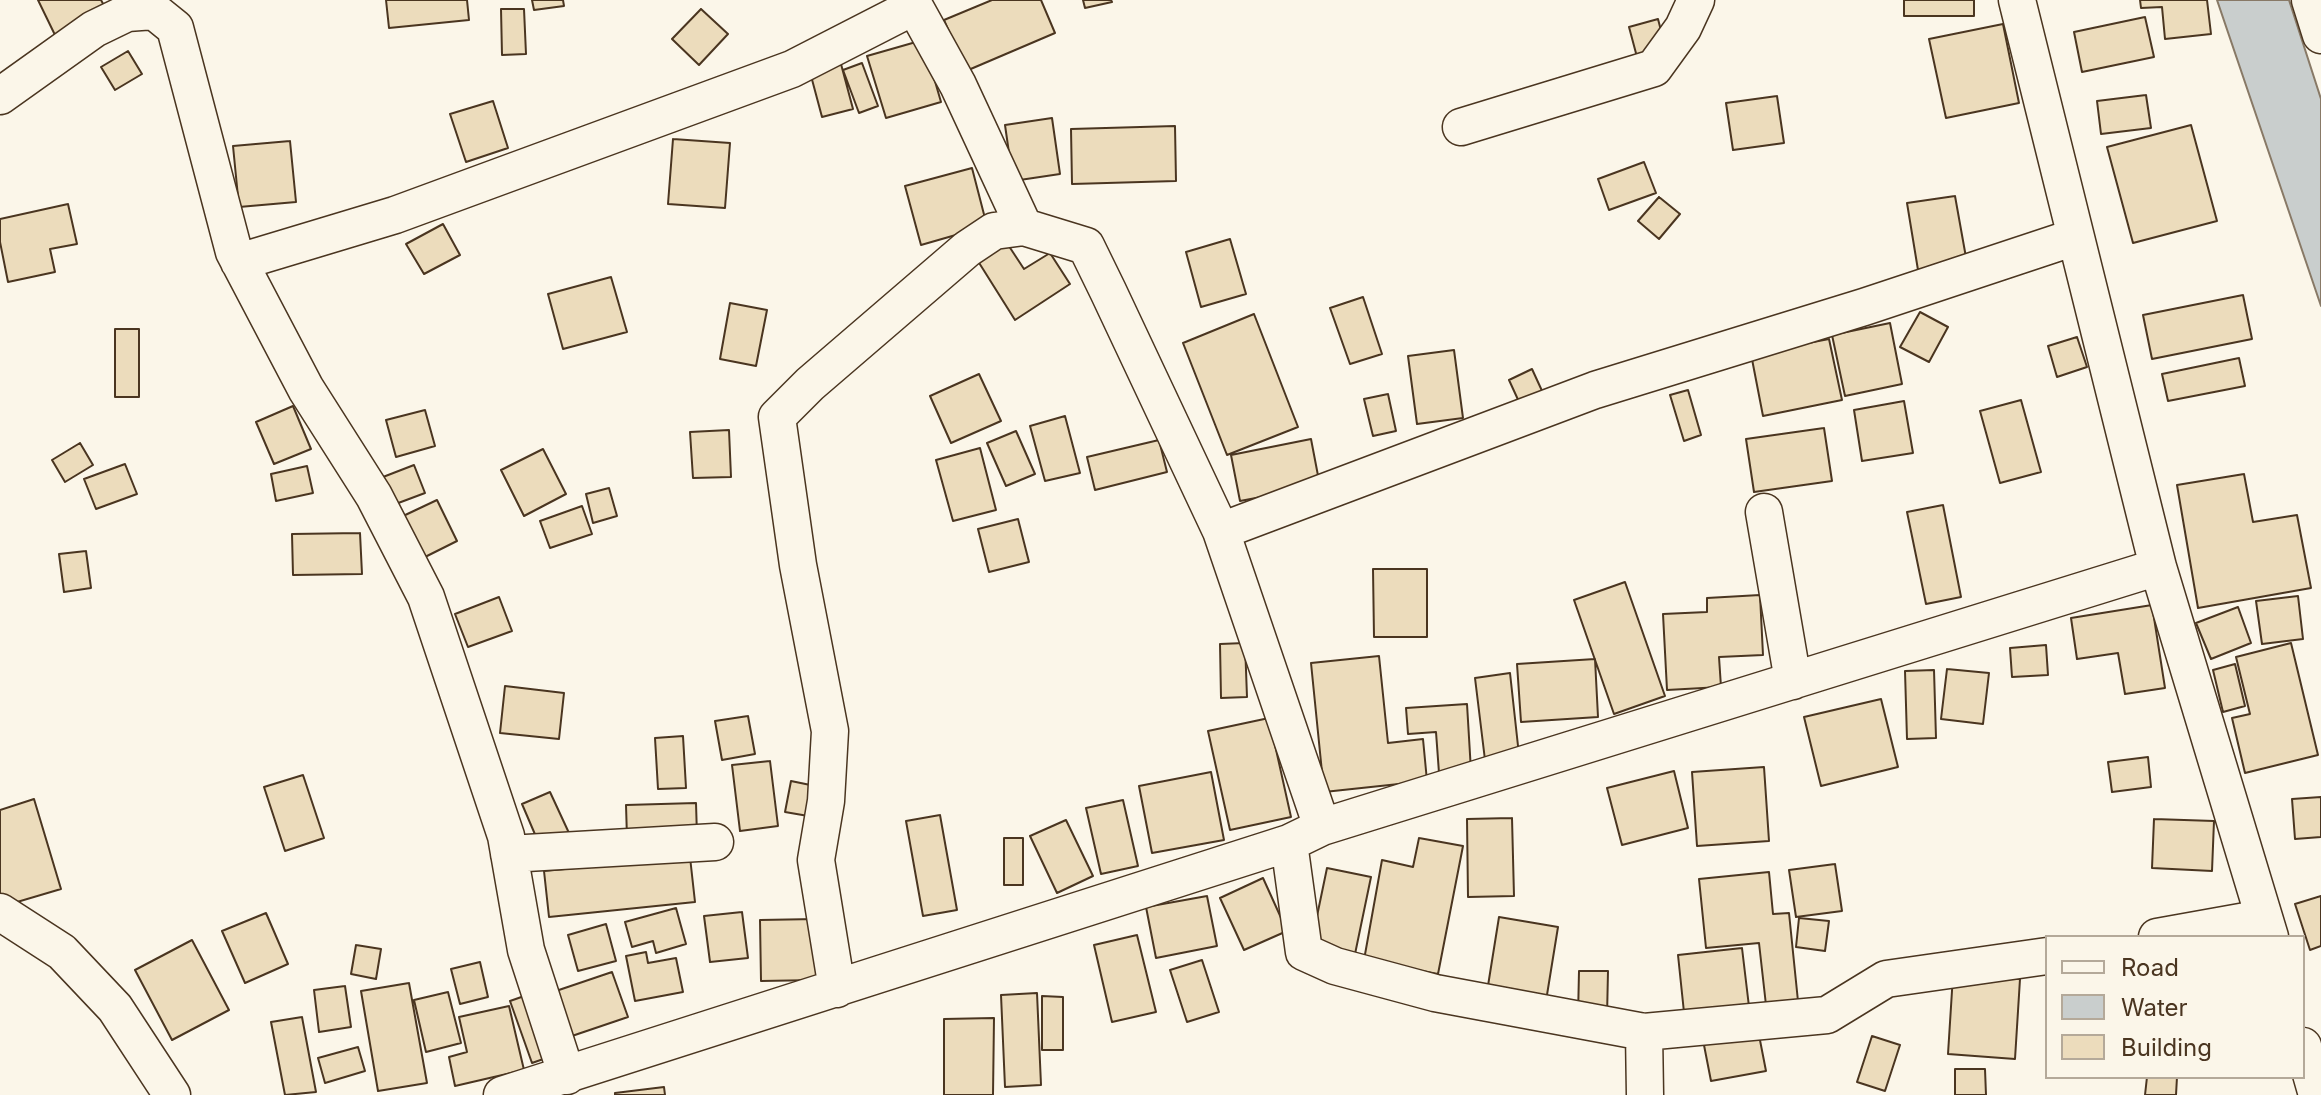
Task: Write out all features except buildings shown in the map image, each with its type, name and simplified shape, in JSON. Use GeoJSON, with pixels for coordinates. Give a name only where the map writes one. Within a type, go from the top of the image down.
{"type":"FeatureCollection","features":[{"type":"Feature","properties":{"kind":"street"},"geometry":{"type":"LineString","coordinates":[[1461,127],[1654,68],[1683,28],[1696,0]]}},
{"type":"Feature","properties":{"kind":"street"},"geometry":{"type":"LineString","coordinates":[[2017,0],[2158,567],[2266,928],[2181,935]]}},
{"type":"Feature","properties":{"kind":"street"},"geometry":{"type":"LineString","coordinates":[[2310,0],[2321,35]]}},
{"type":"Feature","properties":{"kind":"street"},"geometry":{"type":"LineString","coordinates":[[239,262],[395,215],[792,69],[912,4],[958,85],[1024,227]]}},
{"type":"Feature","properties":{"kind":"street"},"geometry":{"type":"LineString","coordinates":[[0,96],[127,6],[154,11],[175,28],[239,262],[306,389],[374,496],[426,597],[496,805],[509,854],[526,950],[567,1076]]}},
{"type":"Feature","properties":{"kind":"street"},"geometry":{"type":"LineString","coordinates":[[837,989],[816,860],[826,801],[830,731],[798,565],[777,417],[810,384],[967,249],[994,231],[1024,227],[1086,246],[1221,531],[1322,827]]}},
{"type":"Feature","properties":{"kind":"street"},"geometry":{"type":"LineString","coordinates":[[1221,531],[1595,390],[1864,307],[2075,237]]}},
{"type":"Feature","properties":{"kind":"street"},"geometry":{"type":"LineString","coordinates":[[1764,512],[1793,681]]}},
{"type":"Feature","properties":{"kind":"street"},"geometry":{"type":"LineString","coordinates":[[516,1093],[1289,843],[1322,827],[2158,567]]}},
{"type":"Feature","properties":{"kind":"street"},"geometry":{"type":"LineString","coordinates":[[509,854],[715,842]]}},
{"type":"Feature","properties":{"kind":"street"},"geometry":{"type":"LineString","coordinates":[[1289,843],[1304,952],[1335,966],[1435,993],[1644,1032],[1827,1015],[1886,979],[2045,956]]}},
{"type":"Feature","properties":{"kind":"street"},"geometry":{"type":"LineString","coordinates":[[0,912],[62,952],[84,974],[115,1008],[172,1095]]}},
{"type":"Feature","properties":{"kind":"street"},"geometry":{"type":"LineString","coordinates":[[1644,1032],[1645,1095]]}},
{"type":"Feature","properties":{"kind":"street"},"geometry":{"type":"LineString","coordinates":[[2305,1053],[2317,1095]]}},
{"type":"Feature","properties":{"kind":"water"},"geometry":{"type":"Polygon","coordinates":[[[2217,0],[2289,0],[2321,99],[2321,306],[2217,0]]]}}]}
